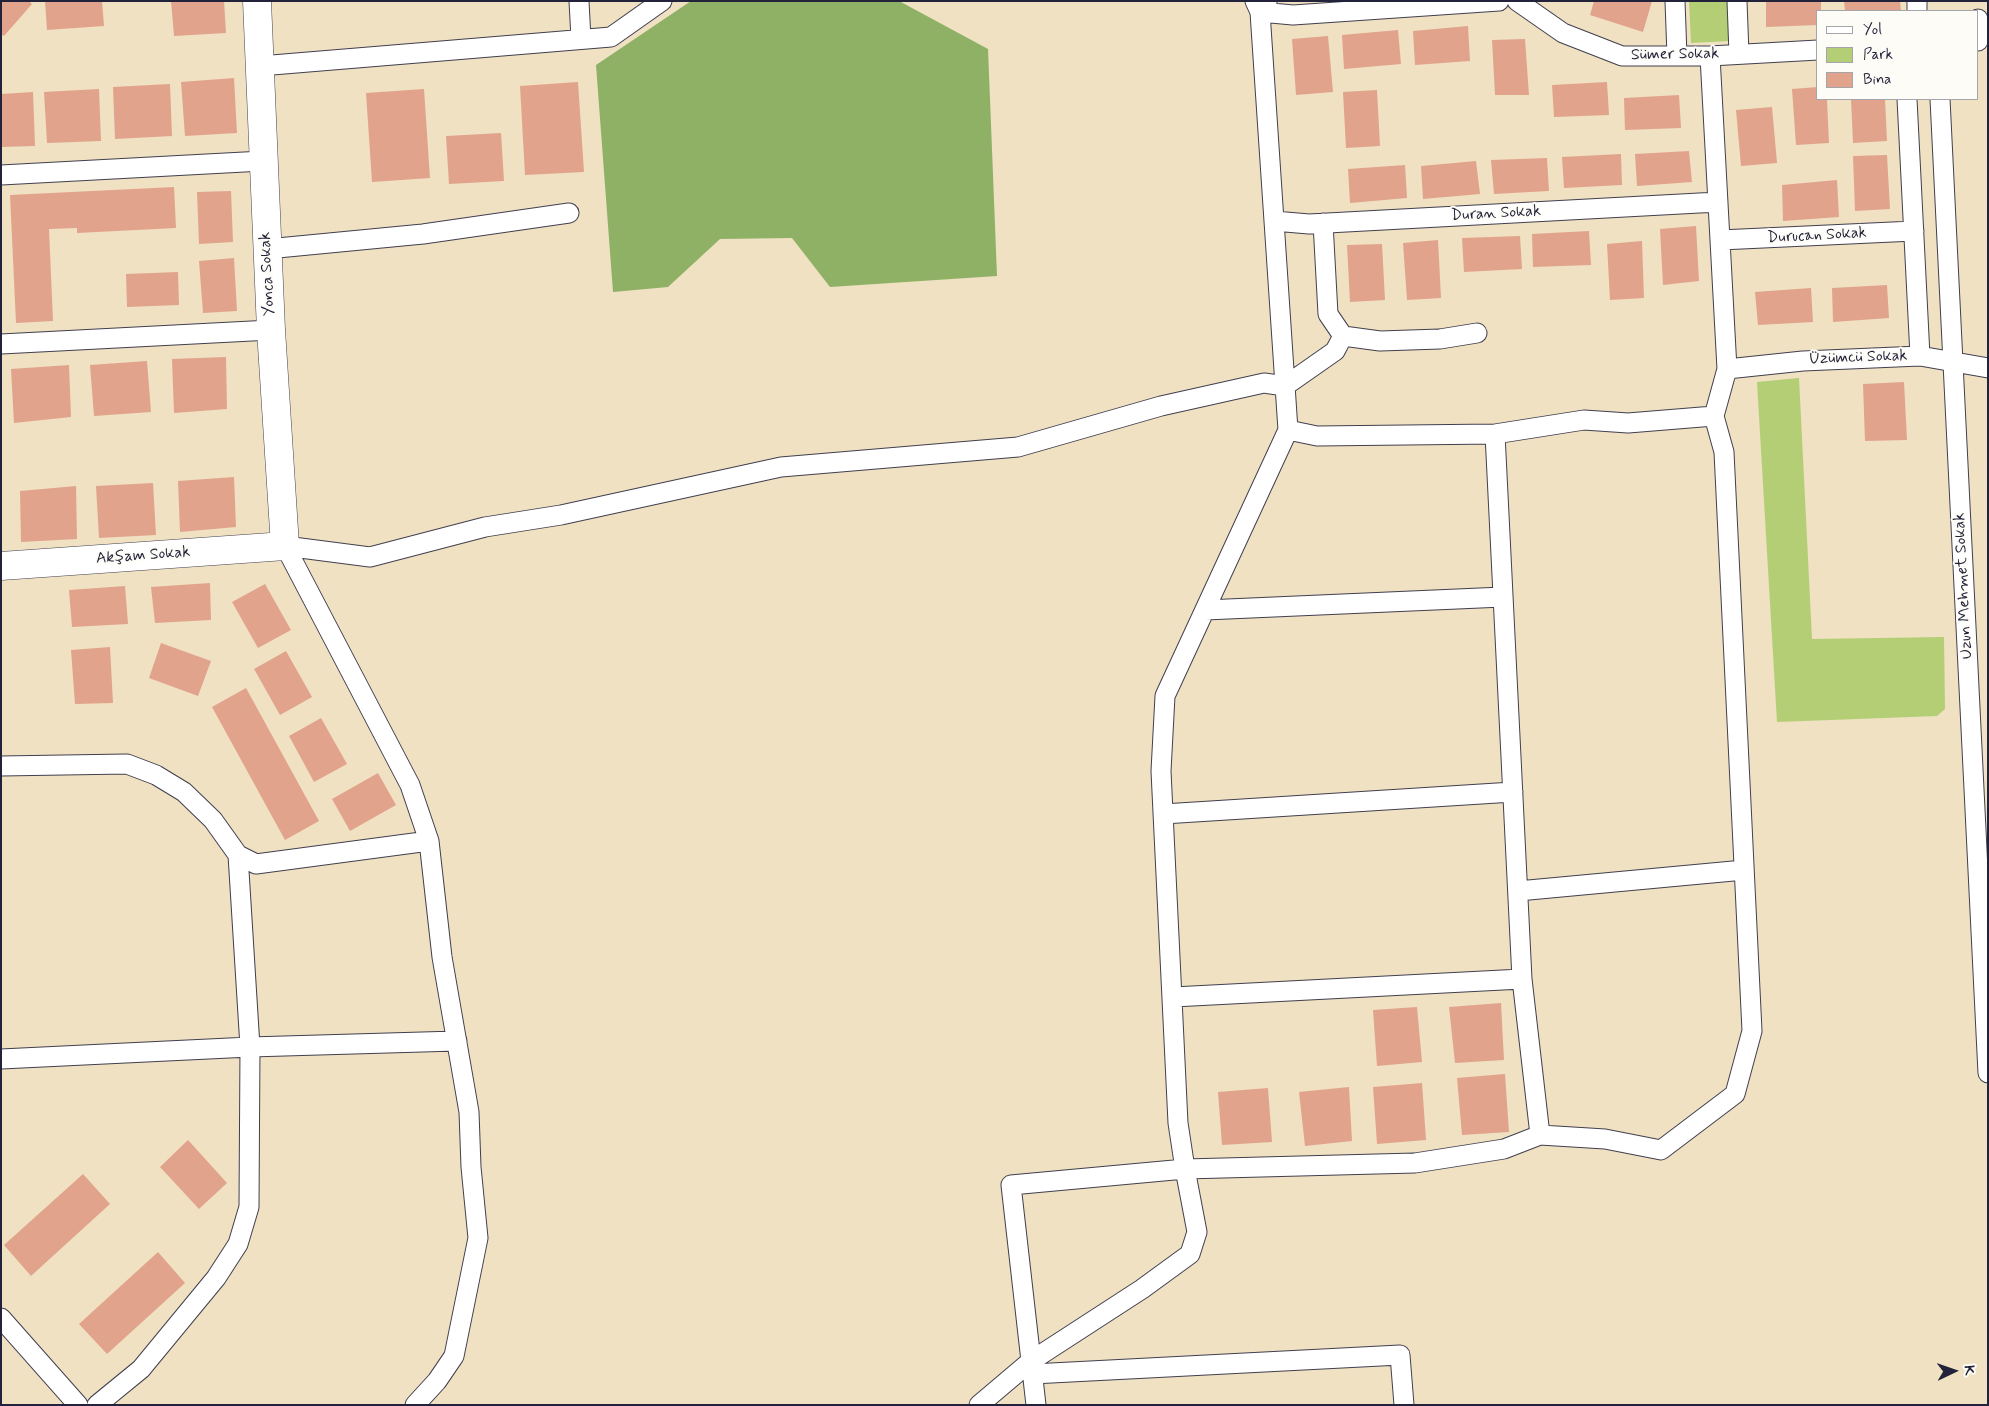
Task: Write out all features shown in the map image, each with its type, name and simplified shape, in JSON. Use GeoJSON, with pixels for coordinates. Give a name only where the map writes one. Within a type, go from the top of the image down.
{"type":"FeatureCollection","features":[{"type":"Feature","properties":{"kind":"street","name":"Yonca Sokak"},"geometry":{"type":"LineString","coordinates":[[257,1],[271,330],[285,546]]}},
{"type":"Feature","properties":{"kind":"street"},"geometry":{"type":"LineString","coordinates":[[579,1],[581,40]]}},
{"type":"Feature","properties":{"kind":"street"},"geometry":{"type":"LineString","coordinates":[[260,66],[611,37],[662,1]]}},
{"type":"Feature","properties":{"kind":"street"},"geometry":{"type":"LineString","coordinates":[[979,1405],[1190,1254],[1197,1232],[1178,1123],[1161,771],[1165,696],[1288,430],[1261,5],[1293,15],[1499,1]]}},
{"type":"Feature","properties":{"kind":"street","name":"Sümer Sokak"},"geometry":{"type":"LineString","coordinates":[[1517,1],[1563,33],[1622,56],[1710,56],[1816,50]]}},
{"type":"Feature","properties":{"kind":"street"},"geometry":{"type":"LineString","coordinates":[[1675,1],[1677,56]]}},
{"type":"Feature","properties":{"kind":"street"},"geometry":{"type":"LineString","coordinates":[[1737,1],[1739,54]]}},
{"type":"Feature","properties":{"kind":"street"},"geometry":{"type":"LineString","coordinates":[[1979,26],[1981,41]]}},
{"type":"Feature","properties":{"kind":"street"},"geometry":{"type":"LineString","coordinates":[[1036,1405],[1011,1186],[1185,1169],[1415,1163],[1504,1150],[1540,1135],[1606,1140],[1661,1150],[1735,1094],[1752,1031],[1724,452],[1714,416],[1727,369],[1710,56]]}},
{"type":"Feature","properties":{"kind":"street"},"geometry":{"type":"LineString","coordinates":[[1907,100],[1920,356]]}},
{"type":"Feature","properties":{"kind":"street","name":"Uzun Mehmet Sokak"},"geometry":{"type":"LineString","coordinates":[[1940,100],[1988,1073]]}},
{"type":"Feature","properties":{"kind":"street"},"geometry":{"type":"LineString","coordinates":[[1,175],[263,161]]}},
{"type":"Feature","properties":{"kind":"street","name":"Duran Sokak"},"geometry":{"type":"LineString","coordinates":[[1274,222],[1324,223],[1718,202]]}},
{"type":"Feature","properties":{"kind":"street"},"geometry":{"type":"LineString","coordinates":[[267,248],[422,234],[569,213]]}},
{"type":"Feature","properties":{"kind":"street"},"geometry":{"type":"LineString","coordinates":[[1324,223],[1328,314],[1343,336],[1380,342],[1440,339],[1477,333]]}},
{"type":"Feature","properties":{"kind":"street","name":"Durucan Sokak"},"geometry":{"type":"LineString","coordinates":[[1720,240],[1914,231]]}},
{"type":"Feature","properties":{"kind":"street"},"geometry":{"type":"LineString","coordinates":[[1,344],[271,330]]}},
{"type":"Feature","properties":{"kind":"street"},"geometry":{"type":"LineString","coordinates":[[285,546],[370,557],[485,527],[580,511],[781,467],[1018,447],[1161,406],[1264,383],[1286,386],[1335,351],[1343,336]]}},
{"type":"Feature","properties":{"kind":"street","name":"Üzümcü Sokak"},"geometry":{"type":"LineString","coordinates":[[1727,369],[1803,360],[1920,356],[1988,368]]}},
{"type":"Feature","properties":{"kind":"street"},"geometry":{"type":"LineString","coordinates":[[1288,430],[1317,436],[1495,434],[1584,420],[1628,423],[1714,416]]}},
{"type":"Feature","properties":{"kind":"street"},"geometry":{"type":"LineString","coordinates":[[1495,434],[1522,979],[1540,1135]]}},
{"type":"Feature","properties":{"kind":"street"},"geometry":{"type":"LineString","coordinates":[[285,546],[410,785],[429,840],[442,957],[470,1112],[471,1168],[478,1238],[454,1356],[437,1381],[415,1405]]}},
{"type":"Feature","properties":{"kind":"street","name":"Akşam Sokak"},"geometry":{"type":"LineString","coordinates":[[1,566],[285,546]]}},
{"type":"Feature","properties":{"kind":"street"},"geometry":{"type":"LineString","coordinates":[[1205,610],[1503,597]]}},
{"type":"Feature","properties":{"kind":"street"},"geometry":{"type":"LineString","coordinates":[[1,766],[128,764],[156,776],[184,792],[213,820],[238,855],[256,864],[429,840]]}},
{"type":"Feature","properties":{"kind":"street"},"geometry":{"type":"LineString","coordinates":[[1163,814],[1513,792]]}},
{"type":"Feature","properties":{"kind":"street"},"geometry":{"type":"LineString","coordinates":[[97,1405],[141,1369],[216,1278],[238,1244],[249,1207],[250,1047],[238,855]]}},
{"type":"Feature","properties":{"kind":"street"},"geometry":{"type":"LineString","coordinates":[[1518,891],[1744,870]]}},
{"type":"Feature","properties":{"kind":"street"},"geometry":{"type":"LineString","coordinates":[[1173,997],[1522,979]]}},
{"type":"Feature","properties":{"kind":"street"},"geometry":{"type":"LineString","coordinates":[[1,1059],[250,1047],[457,1041]]}},
{"type":"Feature","properties":{"kind":"street"},"geometry":{"type":"LineString","coordinates":[[1,1318],[78,1405]]}},
{"type":"Feature","properties":{"kind":"street"},"geometry":{"type":"LineString","coordinates":[[1032,1367],[1400,1355],[1404,1405]]}},
{"type":"Feature","properties":{"kind":"green space"},"geometry":{"type":"Polygon","coordinates":[[[691,1],[899,1],[988,49],[997,276],[830,287],[792,238],[720,239],[668,287],[613,292],[596,65],[691,1]]]}},
{"type":"Feature","properties":{"kind":"green space"},"geometry":{"type":"Polygon","coordinates":[[[1689,1],[1729,1],[1730,41],[1691,43],[1689,1]]]}},
{"type":"Feature","properties":{"kind":"green space"},"geometry":{"type":"Polygon","coordinates":[[[1799,378],[1812,639],[1944,637],[1945,709],[1937,716],[1777,722],[1757,382],[1799,378]]]}},
{"type":"Feature","properties":{"kind":"building"},"geometry":{"type":"Polygon","coordinates":[[[1,1],[29,1],[32,4],[4,36],[1,34],[1,1]]]}},
{"type":"Feature","properties":{"kind":"building"},"geometry":{"type":"Polygon","coordinates":[[[45,1],[102,1],[104,26],[47,30],[45,1]]]}},
{"type":"Feature","properties":{"kind":"building"},"geometry":{"type":"Polygon","coordinates":[[[171,1],[224,1],[226,33],[174,36],[171,1]]]}},
{"type":"Feature","properties":{"kind":"building"},"geometry":{"type":"Polygon","coordinates":[[[1594,1],[1652,1],[1643,32],[1590,15],[1594,1]]]}},
{"type":"Feature","properties":{"kind":"building"},"geometry":{"type":"Polygon","coordinates":[[[1766,1],[1821,1],[1821,10],[1816,10],[1816,25],[1766,27],[1766,1]]]}},
{"type":"Feature","properties":{"kind":"building"},"geometry":{"type":"Polygon","coordinates":[[[1844,1],[1900,1],[1901,10],[1845,10],[1844,1]]]}},
{"type":"Feature","properties":{"kind":"building"},"geometry":{"type":"Polygon","coordinates":[[[1468,26],[1470,61],[1415,65],[1413,31],[1468,26]]]}},
{"type":"Feature","properties":{"kind":"building"},"geometry":{"type":"Polygon","coordinates":[[[1398,30],[1401,64],[1344,69],[1342,35],[1398,30]]]}},
{"type":"Feature","properties":{"kind":"building"},"geometry":{"type":"Polygon","coordinates":[[[1328,36],[1333,92],[1296,95],[1292,39],[1328,36]]]}},
{"type":"Feature","properties":{"kind":"building"},"geometry":{"type":"Polygon","coordinates":[[[1525,39],[1529,95],[1495,95],[1492,40],[1525,39]]]}},
{"type":"Feature","properties":{"kind":"building"},"geometry":{"type":"Polygon","coordinates":[[[234,78],[237,133],[185,136],[181,82],[234,78]]]}},
{"type":"Feature","properties":{"kind":"building"},"geometry":{"type":"Polygon","coordinates":[[[578,82],[584,172],[525,175],[520,86],[578,82]]]}},
{"type":"Feature","properties":{"kind":"building"},"geometry":{"type":"Polygon","coordinates":[[[1607,82],[1609,115],[1554,117],[1552,85],[1607,82]]]}},
{"type":"Feature","properties":{"kind":"building"},"geometry":{"type":"Polygon","coordinates":[[[170,84],[172,136],[115,139],[113,87],[170,84]]]}},
{"type":"Feature","properties":{"kind":"building"},"geometry":{"type":"Polygon","coordinates":[[[1816,87],[1816,100],[1827,100],[1829,143],[1796,145],[1792,89],[1816,87]]]}},
{"type":"Feature","properties":{"kind":"building"},"geometry":{"type":"Polygon","coordinates":[[[99,89],[101,141],[47,143],[44,92],[99,89]]]}},
{"type":"Feature","properties":{"kind":"building"},"geometry":{"type":"Polygon","coordinates":[[[424,89],[430,178],[372,182],[366,93],[424,89]]]}},
{"type":"Feature","properties":{"kind":"building"},"geometry":{"type":"Polygon","coordinates":[[[1377,90],[1380,146],[1346,148],[1343,92],[1377,90]]]}},
{"type":"Feature","properties":{"kind":"building"},"geometry":{"type":"Polygon","coordinates":[[[33,92],[35,146],[1,147],[1,94],[33,92]]]}},
{"type":"Feature","properties":{"kind":"building"},"geometry":{"type":"Polygon","coordinates":[[[1679,95],[1681,128],[1625,130],[1624,98],[1679,95]]]}},
{"type":"Feature","properties":{"kind":"building"},"geometry":{"type":"Polygon","coordinates":[[[1851,100],[1885,100],[1887,141],[1853,143],[1851,100]]]}},
{"type":"Feature","properties":{"kind":"building"},"geometry":{"type":"Polygon","coordinates":[[[1772,107],[1777,163],[1741,166],[1736,110],[1772,107]]]}},
{"type":"Feature","properties":{"kind":"building"},"geometry":{"type":"Polygon","coordinates":[[[501,133],[504,181],[449,184],[446,136],[501,133]]]}},
{"type":"Feature","properties":{"kind":"building"},"geometry":{"type":"Polygon","coordinates":[[[1689,151],[1692,182],[1637,186],[1635,154],[1689,151]]]}},
{"type":"Feature","properties":{"kind":"building"},"geometry":{"type":"Polygon","coordinates":[[[1621,154],[1622,185],[1564,188],[1562,157],[1621,154]]]}},
{"type":"Feature","properties":{"kind":"building"},"geometry":{"type":"Polygon","coordinates":[[[1887,155],[1890,209],[1855,211],[1853,156],[1887,155]]]}},
{"type":"Feature","properties":{"kind":"building"},"geometry":{"type":"Polygon","coordinates":[[[1547,158],[1549,191],[1494,194],[1491,160],[1547,158]]]}},
{"type":"Feature","properties":{"kind":"building"},"geometry":{"type":"Polygon","coordinates":[[[1476,161],[1480,194],[1423,199],[1421,166],[1476,161]]]}},
{"type":"Feature","properties":{"kind":"building"},"geometry":{"type":"Polygon","coordinates":[[[1405,165],[1407,198],[1350,203],[1348,169],[1405,165]]]}},
{"type":"Feature","properties":{"kind":"building"},"geometry":{"type":"Polygon","coordinates":[[[1837,180],[1839,217],[1783,221],[1782,185],[1837,180]]]}},
{"type":"Feature","properties":{"kind":"building"},"geometry":{"type":"Polygon","coordinates":[[[174,187],[176,228],[77,233],[77,228],[49,229],[53,321],[16,323],[10,195],[174,187]]]}},
{"type":"Feature","properties":{"kind":"building"},"geometry":{"type":"Polygon","coordinates":[[[231,191],[233,242],[199,244],[197,192],[231,191]]]}},
{"type":"Feature","properties":{"kind":"building"},"geometry":{"type":"Polygon","coordinates":[[[1696,226],[1699,281],[1663,285],[1660,229],[1696,226]]]}},
{"type":"Feature","properties":{"kind":"building"},"geometry":{"type":"Polygon","coordinates":[[[1589,231],[1591,265],[1533,267],[1532,234],[1589,231]]]}},
{"type":"Feature","properties":{"kind":"building"},"geometry":{"type":"Polygon","coordinates":[[[1520,236],[1522,269],[1464,272],[1462,238],[1520,236]]]}},
{"type":"Feature","properties":{"kind":"building"},"geometry":{"type":"Polygon","coordinates":[[[1438,240],[1441,298],[1407,300],[1403,243],[1438,240]]]}},
{"type":"Feature","properties":{"kind":"building"},"geometry":{"type":"Polygon","coordinates":[[[1642,241],[1644,298],[1610,300],[1607,244],[1642,241]]]}},
{"type":"Feature","properties":{"kind":"building"},"geometry":{"type":"Polygon","coordinates":[[[1382,244],[1385,300],[1350,302],[1347,245],[1382,244]]]}},
{"type":"Feature","properties":{"kind":"building"},"geometry":{"type":"Polygon","coordinates":[[[234,258],[237,311],[203,313],[199,261],[234,258]]]}},
{"type":"Feature","properties":{"kind":"building"},"geometry":{"type":"Polygon","coordinates":[[[178,272],[179,305],[127,307],[126,274],[178,272]]]}},
{"type":"Feature","properties":{"kind":"building"},"geometry":{"type":"Polygon","coordinates":[[[1887,285],[1889,318],[1833,322],[1832,288],[1887,285]]]}},
{"type":"Feature","properties":{"kind":"building"},"geometry":{"type":"Polygon","coordinates":[[[1811,288],[1813,322],[1758,325],[1755,292],[1811,288]]]}},
{"type":"Feature","properties":{"kind":"building"},"geometry":{"type":"Polygon","coordinates":[[[226,357],[227,409],[174,413],[172,359],[226,357]]]}},
{"type":"Feature","properties":{"kind":"building"},"geometry":{"type":"Polygon","coordinates":[[[147,361],[151,412],[94,416],[90,365],[147,361]]]}},
{"type":"Feature","properties":{"kind":"building"},"geometry":{"type":"Polygon","coordinates":[[[69,365],[71,417],[14,423],[11,369],[69,365]]]}},
{"type":"Feature","properties":{"kind":"building"},"geometry":{"type":"Polygon","coordinates":[[[1904,382],[1907,440],[1865,441],[1863,384],[1904,382]]]}},
{"type":"Feature","properties":{"kind":"building"},"geometry":{"type":"Polygon","coordinates":[[[234,477],[236,527],[180,532],[178,481],[234,477]]]}},
{"type":"Feature","properties":{"kind":"building"},"geometry":{"type":"Polygon","coordinates":[[[153,483],[156,535],[99,538],[96,486],[153,483]]]}},
{"type":"Feature","properties":{"kind":"building"},"geometry":{"type":"Polygon","coordinates":[[[76,486],[77,539],[21,542],[20,491],[76,486]]]}},
{"type":"Feature","properties":{"kind":"building"},"geometry":{"type":"Polygon","coordinates":[[[210,583],[211,620],[155,623],[151,587],[210,583]]]}},
{"type":"Feature","properties":{"kind":"building"},"geometry":{"type":"Polygon","coordinates":[[[265,584],[291,630],[258,648],[232,602],[265,584]]]}},
{"type":"Feature","properties":{"kind":"building"},"geometry":{"type":"Polygon","coordinates":[[[125,586],[128,624],[72,627],[69,590],[125,586]]]}},
{"type":"Feature","properties":{"kind":"building"},"geometry":{"type":"Polygon","coordinates":[[[161,643],[211,661],[198,696],[149,678],[161,643]]]}},
{"type":"Feature","properties":{"kind":"building"},"geometry":{"type":"Polygon","coordinates":[[[110,647],[113,703],[75,704],[71,650],[110,647]]]}},
{"type":"Feature","properties":{"kind":"building"},"geometry":{"type":"Polygon","coordinates":[[[286,651],[312,697],[280,715],[254,669],[286,651]]]}},
{"type":"Feature","properties":{"kind":"building"},"geometry":{"type":"Polygon","coordinates":[[[246,688],[319,821],[285,840],[212,707],[246,688]]]}},
{"type":"Feature","properties":{"kind":"building"},"geometry":{"type":"Polygon","coordinates":[[[321,718],[347,764],[314,782],[289,736],[321,718]]]}},
{"type":"Feature","properties":{"kind":"building"},"geometry":{"type":"Polygon","coordinates":[[[378,773],[396,805],[350,831],[332,799],[378,773]]]}},
{"type":"Feature","properties":{"kind":"building"},"geometry":{"type":"Polygon","coordinates":[[[1501,1003],[1504,1060],[1455,1063],[1449,1007],[1501,1003]]]}},
{"type":"Feature","properties":{"kind":"building"},"geometry":{"type":"Polygon","coordinates":[[[1417,1007],[1422,1062],[1377,1066],[1373,1010],[1417,1007]]]}},
{"type":"Feature","properties":{"kind":"building"},"geometry":{"type":"Polygon","coordinates":[[[1505,1074],[1509,1132],[1462,1135],[1457,1078],[1505,1074]]]}},
{"type":"Feature","properties":{"kind":"building"},"geometry":{"type":"Polygon","coordinates":[[[1422,1083],[1426,1140],[1377,1144],[1373,1087],[1422,1083]]]}},
{"type":"Feature","properties":{"kind":"building"},"geometry":{"type":"Polygon","coordinates":[[[1349,1087],[1352,1141],[1305,1146],[1299,1092],[1349,1087]]]}},
{"type":"Feature","properties":{"kind":"building"},"geometry":{"type":"Polygon","coordinates":[[[1268,1088],[1272,1142],[1222,1145],[1218,1092],[1268,1088]]]}},
{"type":"Feature","properties":{"kind":"building"},"geometry":{"type":"Polygon","coordinates":[[[188,1140],[227,1183],[199,1209],[160,1167],[188,1140]]]}},
{"type":"Feature","properties":{"kind":"building"},"geometry":{"type":"Polygon","coordinates":[[[83,1174],[110,1204],[31,1276],[4,1245],[83,1174]]]}},
{"type":"Feature","properties":{"kind":"building"},"geometry":{"type":"Polygon","coordinates":[[[158,1252],[185,1283],[107,1354],[79,1324],[158,1252]]]}}]}
